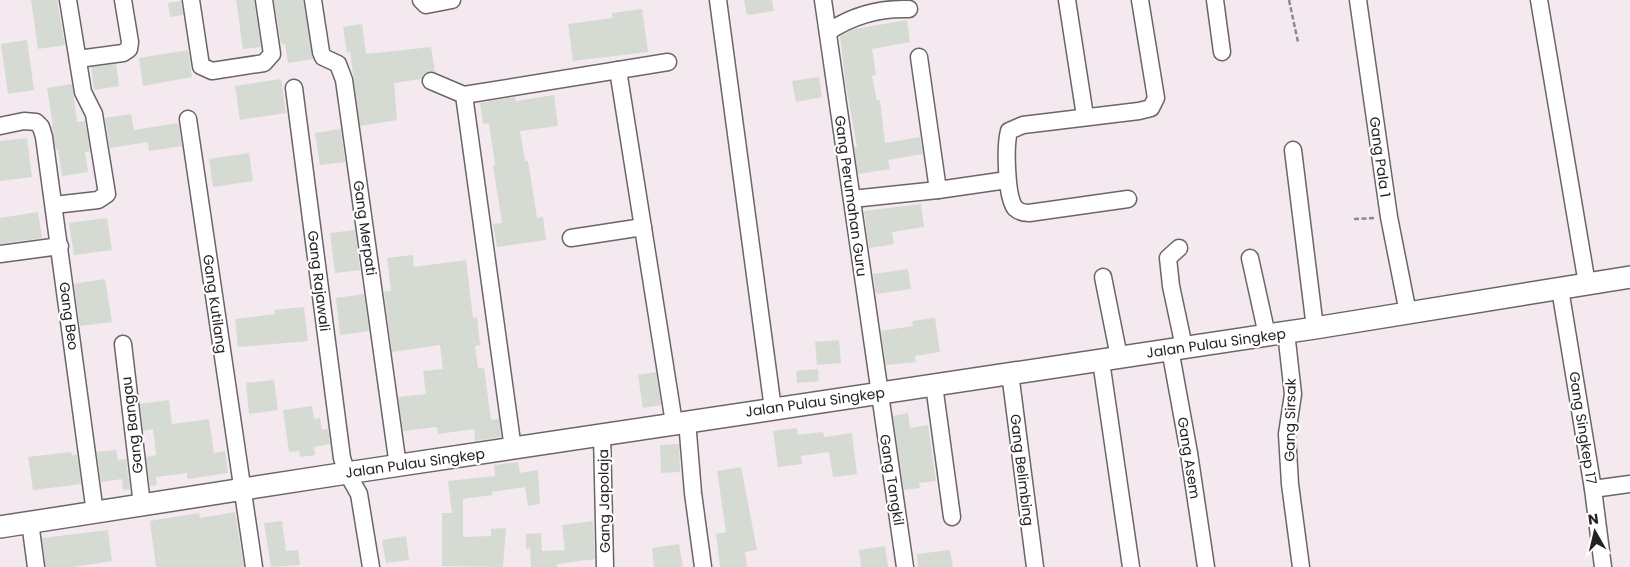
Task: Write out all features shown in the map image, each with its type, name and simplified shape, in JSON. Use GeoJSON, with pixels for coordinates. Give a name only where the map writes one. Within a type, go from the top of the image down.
{"type":"FeatureCollection","features":[{"type":"Feature","properties":{"kind":"street"},"geometry":{"type":"LineString","coordinates":[[54,205],[98,200],[107,194],[94,114],[83,92],[68,0]]}},
{"type":"Feature","properties":{"kind":"street"},"geometry":{"type":"LineString","coordinates":[[78,59],[123,54],[129,49],[130,42],[123,0]]}},
{"type":"Feature","properties":{"kind":"street"},"geometry":{"type":"LineString","coordinates":[[191,0],[201,66],[212,71],[264,63],[270,59],[272,54],[264,0]]}},
{"type":"Feature","properties":{"kind":"street","name":"Gang Merpati"},"geometry":{"type":"LineString","coordinates":[[312,0],[321,52],[323,57],[338,64],[344,80],[398,466]]}},
{"type":"Feature","properties":{"kind":"street"},"geometry":{"type":"LineString","coordinates":[[421,0],[426,5],[452,0]]}},
{"type":"Feature","properties":{"kind":"street"},"geometry":{"type":"LineString","coordinates":[[718,0],[770,409]]}},
{"type":"Feature","properties":{"kind":"street","name":"Gang Perumahan Guru"},"geometry":{"type":"LineString","coordinates":[[823,0],[879,393]]}},
{"type":"Feature","properties":{"kind":"street"},"geometry":{"type":"LineString","coordinates":[[1067,0],[1085,116]]}},
{"type":"Feature","properties":{"kind":"street"},"geometry":{"type":"LineString","coordinates":[[1128,199],[1029,214],[1020,212],[1014,207],[1008,180],[1006,142],[1009,131],[1023,125],[1151,108],[1156,98],[1140,0]]}},
{"type":"Feature","properties":{"kind":"street"},"geometry":{"type":"LineString","coordinates":[[1215,0],[1222,52]]}},
{"type":"Feature","properties":{"kind":"street","name":"Gang Pala 1"},"geometry":{"type":"LineString","coordinates":[[1358,0],[1388,217],[1408,313]]}},
{"type":"Feature","properties":{"kind":"street"},"geometry":{"type":"LineString","coordinates":[[1539,0],[1587,284]]}},
{"type":"Feature","properties":{"kind":"street"},"geometry":{"type":"LineString","coordinates":[[828,32],[867,12],[893,8],[909,9]]}},
{"type":"Feature","properties":{"kind":"street"},"geometry":{"type":"LineString","coordinates":[[919,57],[938,190]]}},
{"type":"Feature","properties":{"kind":"street"},"geometry":{"type":"LineString","coordinates":[[431,81],[464,95],[668,62]]}},
{"type":"Feature","properties":{"kind":"street"},"geometry":{"type":"LineString","coordinates":[[618,70],[643,227],[693,494],[703,567]]}},
{"type":"Feature","properties":{"kind":"street","name":"Gang Rajawali"},"geometry":{"type":"LineString","coordinates":[[294,88],[342,458],[346,473],[359,494],[371,567]]}},
{"type":"Feature","properties":{"kind":"street"},"geometry":{"type":"LineString","coordinates":[[464,95],[513,448]]}},
{"type":"Feature","properties":{"kind":"street","name":"Gang Kutilang"},"geometry":{"type":"LineString","coordinates":[[188,119],[254,567]]}},
{"type":"Feature","properties":{"kind":"street","name":"Gang Beo"},"geometry":{"type":"LineString","coordinates":[[0,126],[24,121],[36,122],[41,127],[44,137],[95,513]]}},
{"type":"Feature","properties":{"kind":"street"},"geometry":{"type":"LineString","coordinates":[[1292,150],[1315,328]]}},
{"type":"Feature","properties":{"kind":"street"},"geometry":{"type":"LineString","coordinates":[[852,199],[1008,180]]}},
{"type":"Feature","properties":{"kind":"street"},"geometry":{"type":"LineString","coordinates":[[571,238],[643,227]]}},
{"type":"Feature","properties":{"kind":"street"},"geometry":{"type":"LineString","coordinates":[[0,254],[60,246]]}},
{"type":"Feature","properties":{"kind":"street","name":"Gang Asem"},"geometry":{"type":"LineString","coordinates":[[1179,248],[1168,258],[1189,453],[1206,567]]}},
{"type":"Feature","properties":{"kind":"street","name":"Gang Sirsak"},"geometry":{"type":"LineString","coordinates":[[1250,258],[1277,334],[1293,394],[1286,434],[1290,484],[1301,567]]}},
{"type":"Feature","properties":{"kind":"street"},"geometry":{"type":"LineString","coordinates":[[1104,277],[1110,359],[1131,567]]}},
{"type":"Feature","properties":{"kind":"street","name":"Jalan Pulau Singkep"},"geometry":{"type":"LineString","coordinates":[[0,527],[680,422],[1277,334],[1630,277]]}},
{"type":"Feature","properties":{"kind":"street","name":"Gang Singkep 17"},"geometry":{"type":"LineString","coordinates":[[1560,289],[1593,490],[1603,567]]}},
{"type":"Feature","properties":{"kind":"street","name":"Gang Bangau"},"geometry":{"type":"LineString","coordinates":[[123,344],[142,505]]}},
{"type":"Feature","properties":{"kind":"street","name":"Gang Belimbing"},"geometry":{"type":"LineString","coordinates":[[1010,373],[1035,567]]}},
{"type":"Feature","properties":{"kind":"street"},"geometry":{"type":"LineString","coordinates":[[934,385],[952,517]]}},
{"type":"Feature","properties":{"kind":"street","name":"Gang Tangkil"},"geometry":{"type":"LineString","coordinates":[[879,393],[905,567]]}},
{"type":"Feature","properties":{"kind":"street","name":"Gang Japolaja"},"geometry":{"type":"LineString","coordinates":[[601,567],[602,434]]}},
{"type":"Feature","properties":{"kind":"street"},"geometry":{"type":"LineString","coordinates":[[1593,490],[1630,484]]}},
{"type":"Feature","properties":{"kind":"street"},"geometry":{"type":"LineString","coordinates":[[30,522],[36,567]]}},
{"type":"Feature","properties":{"kind":"path"},"geometry":{"type":"LineString","coordinates":[[1289,0],[1298,42]]}},
{"type":"Feature","properties":{"kind":"path"},"geometry":{"type":"LineString","coordinates":[[1354,219],[1388,217]]}},
{"type":"Feature","properties":{"kind":"building"},"geometry":{"type":"Polygon","coordinates":[[[31,0],[57,0],[65,45],[38,49],[31,0]]]}},
{"type":"Feature","properties":{"kind":"building"},"geometry":{"type":"Polygon","coordinates":[[[236,0],[254,0],[261,47],[243,49],[236,0]]]}},
{"type":"Feature","properties":{"kind":"building"},"geometry":{"type":"Polygon","coordinates":[[[274,0],[303,0],[313,59],[288,63],[285,44],[281,44],[274,0]]]}},
{"type":"Feature","properties":{"kind":"building"},"geometry":{"type":"Polygon","coordinates":[[[744,0],[772,0],[774,11],[747,15],[744,0]]]}},
{"type":"Feature","properties":{"kind":"building"},"geometry":{"type":"Polygon","coordinates":[[[181,1],[183,15],[170,17],[168,3],[181,1]]]}},
{"type":"Feature","properties":{"kind":"building"},"geometry":{"type":"Polygon","coordinates":[[[642,9],[648,52],[573,61],[568,24],[613,18],[612,13],[642,9]]]}},
{"type":"Feature","properties":{"kind":"building"},"geometry":{"type":"Polygon","coordinates":[[[907,20],[910,42],[872,49],[876,75],[872,76],[877,101],[880,100],[885,143],[920,137],[923,154],[888,160],[890,169],[858,174],[854,147],[857,147],[845,80],[840,36],[855,29],[907,20]]]}},
{"type":"Feature","properties":{"kind":"building"},"geometry":{"type":"Polygon","coordinates":[[[362,24],[366,54],[431,47],[435,72],[425,73],[421,79],[394,83],[397,120],[360,126],[350,52],[347,53],[343,27],[362,24]]]}},
{"type":"Feature","properties":{"kind":"building"},"geometry":{"type":"Polygon","coordinates":[[[27,40],[34,90],[8,94],[1,44],[27,40]]]}},
{"type":"Feature","properties":{"kind":"building"},"geometry":{"type":"Polygon","coordinates":[[[188,50],[192,77],[143,86],[139,58],[188,50]]]}},
{"type":"Feature","properties":{"kind":"building"},"geometry":{"type":"Polygon","coordinates":[[[116,64],[119,86],[94,90],[91,67],[116,64]]]}},
{"type":"Feature","properties":{"kind":"building"},"geometry":{"type":"Polygon","coordinates":[[[819,77],[822,97],[796,102],[792,81],[819,77]]]}},
{"type":"Feature","properties":{"kind":"building"},"geometry":{"type":"Polygon","coordinates":[[[281,79],[286,113],[240,120],[235,86],[281,79]]]}},
{"type":"Feature","properties":{"kind":"building"},"geometry":{"type":"Polygon","coordinates":[[[72,84],[77,122],[85,121],[90,151],[85,152],[88,172],[62,176],[58,149],[56,150],[51,126],[53,126],[47,88],[72,84]]]}},
{"type":"Feature","properties":{"kind":"building"},"geometry":{"type":"Polygon","coordinates":[[[554,95],[558,126],[520,131],[525,161],[528,161],[537,218],[543,217],[546,240],[497,247],[493,224],[502,223],[493,166],[495,165],[489,123],[483,124],[480,103],[515,97],[516,101],[554,95]]]}},
{"type":"Feature","properties":{"kind":"building"},"geometry":{"type":"Polygon","coordinates":[[[131,114],[134,130],[178,123],[182,146],[149,151],[148,142],[110,148],[105,118],[131,114]]]}},
{"type":"Feature","properties":{"kind":"building"},"geometry":{"type":"Polygon","coordinates":[[[341,129],[345,162],[320,165],[315,133],[341,129]]]}},
{"type":"Feature","properties":{"kind":"building"},"geometry":{"type":"Polygon","coordinates":[[[27,138],[32,177],[0,181],[0,141],[27,138]]]}},
{"type":"Feature","properties":{"kind":"building"},"geometry":{"type":"Polygon","coordinates":[[[249,153],[253,181],[213,187],[209,159],[249,153]]]}},
{"type":"Feature","properties":{"kind":"building"},"geometry":{"type":"Polygon","coordinates":[[[921,204],[924,227],[892,232],[894,244],[869,248],[864,211],[921,204]]]}},
{"type":"Feature","properties":{"kind":"building"},"geometry":{"type":"Polygon","coordinates":[[[38,212],[42,238],[0,244],[0,218],[38,212]]]}},
{"type":"Feature","properties":{"kind":"building"},"geometry":{"type":"Polygon","coordinates":[[[107,218],[112,250],[74,255],[69,223],[107,218]]]}},
{"type":"Feature","properties":{"kind":"building"},"geometry":{"type":"Polygon","coordinates":[[[355,230],[360,270],[335,273],[330,233],[355,230]]]}},
{"type":"Feature","properties":{"kind":"building"},"geometry":{"type":"Polygon","coordinates":[[[413,255],[414,267],[466,260],[473,318],[477,317],[480,345],[475,346],[478,368],[484,368],[491,420],[499,419],[501,437],[475,441],[474,429],[438,434],[437,427],[403,431],[398,397],[426,394],[423,371],[443,369],[440,345],[392,352],[384,292],[391,291],[387,258],[413,255]]]}},
{"type":"Feature","properties":{"kind":"building"},"geometry":{"type":"Polygon","coordinates":[[[908,269],[911,289],[876,294],[873,274],[908,269]]]}},
{"type":"Feature","properties":{"kind":"building"},"geometry":{"type":"Polygon","coordinates":[[[105,279],[112,322],[80,326],[74,284],[105,279]]]}},
{"type":"Feature","properties":{"kind":"building"},"geometry":{"type":"Polygon","coordinates":[[[364,294],[369,331],[340,335],[336,298],[364,294]]]}},
{"type":"Feature","properties":{"kind":"building"},"geometry":{"type":"Polygon","coordinates":[[[304,307],[308,341],[238,347],[235,319],[275,314],[274,310],[304,307]]]}},
{"type":"Feature","properties":{"kind":"building"},"geometry":{"type":"Polygon","coordinates":[[[935,318],[940,352],[915,356],[916,362],[886,365],[881,331],[913,326],[912,321],[935,318]]]}},
{"type":"Feature","properties":{"kind":"building"},"geometry":{"type":"Polygon","coordinates":[[[839,340],[841,363],[817,365],[815,342],[839,340]]]}},
{"type":"Feature","properties":{"kind":"building"},"geometry":{"type":"Polygon","coordinates":[[[818,369],[819,381],[797,383],[796,371],[818,369]]]}},
{"type":"Feature","properties":{"kind":"building"},"geometry":{"type":"Polygon","coordinates":[[[656,372],[661,405],[643,408],[638,375],[656,372]]]}},
{"type":"Feature","properties":{"kind":"building"},"geometry":{"type":"Polygon","coordinates":[[[274,380],[278,410],[249,414],[246,383],[274,380]]]}},
{"type":"Feature","properties":{"kind":"building"},"geometry":{"type":"Polygon","coordinates":[[[169,400],[172,424],[209,419],[214,453],[225,451],[228,473],[187,479],[187,473],[156,477],[157,485],[150,486],[146,457],[156,455],[153,429],[143,431],[140,404],[169,400]]]}},
{"type":"Feature","properties":{"kind":"building"},"geometry":{"type":"Polygon","coordinates":[[[312,406],[314,419],[320,418],[322,430],[328,429],[330,444],[314,447],[315,455],[300,457],[299,451],[289,452],[283,410],[312,406]]]}},
{"type":"Feature","properties":{"kind":"building"},"geometry":{"type":"Polygon","coordinates":[[[908,413],[910,428],[928,425],[936,481],[919,483],[920,488],[904,490],[893,416],[908,413]]]}},
{"type":"Feature","properties":{"kind":"building"},"geometry":{"type":"Polygon","coordinates":[[[797,428],[798,435],[823,432],[824,437],[852,433],[857,474],[833,477],[829,452],[801,456],[802,464],[778,467],[773,431],[797,428]]]}},
{"type":"Feature","properties":{"kind":"building"},"geometry":{"type":"Polygon","coordinates":[[[679,444],[680,472],[661,473],[660,445],[679,444]]]}},
{"type":"Feature","properties":{"kind":"building"},"geometry":{"type":"Polygon","coordinates":[[[116,450],[118,460],[126,459],[130,489],[123,490],[122,479],[101,482],[97,452],[116,450]]]}},
{"type":"Feature","properties":{"kind":"building"},"geometry":{"type":"Polygon","coordinates":[[[71,452],[72,455],[77,455],[81,484],[33,490],[28,457],[71,452]]]}},
{"type":"Feature","properties":{"kind":"building"},"geometry":{"type":"Polygon","coordinates":[[[518,462],[520,473],[538,470],[540,504],[528,506],[525,487],[492,492],[492,495],[463,499],[463,537],[491,536],[491,529],[506,528],[503,567],[442,566],[442,513],[452,513],[448,481],[495,476],[494,465],[518,462]]]}},
{"type":"Feature","properties":{"kind":"building"},"geometry":{"type":"Polygon","coordinates":[[[741,467],[757,550],[745,552],[747,567],[720,567],[716,534],[726,532],[717,471],[741,467]]]}},
{"type":"Feature","properties":{"kind":"building"},"geometry":{"type":"Polygon","coordinates":[[[235,512],[244,567],[156,567],[150,521],[199,513],[200,518],[235,512]]]}},
{"type":"Feature","properties":{"kind":"building"},"geometry":{"type":"Polygon","coordinates":[[[282,521],[286,551],[298,550],[300,565],[271,567],[264,523],[282,521]]]}},
{"type":"Feature","properties":{"kind":"building"},"geometry":{"type":"Polygon","coordinates":[[[593,521],[595,559],[557,564],[557,567],[531,567],[530,548],[526,549],[526,534],[541,533],[542,551],[565,550],[562,525],[593,521]]]}},
{"type":"Feature","properties":{"kind":"building"},"geometry":{"type":"Polygon","coordinates":[[[108,530],[112,561],[73,567],[46,567],[42,538],[108,530]]]}},
{"type":"Feature","properties":{"kind":"building"},"geometry":{"type":"Polygon","coordinates":[[[406,536],[409,560],[386,563],[382,540],[406,536]]]}},
{"type":"Feature","properties":{"kind":"building"},"geometry":{"type":"Polygon","coordinates":[[[679,544],[683,567],[654,567],[652,548],[679,544]]]}},
{"type":"Feature","properties":{"kind":"building"},"geometry":{"type":"Polygon","coordinates":[[[885,546],[888,567],[861,567],[859,550],[885,546]]]}},
{"type":"Feature","properties":{"kind":"building"},"geometry":{"type":"Polygon","coordinates":[[[950,550],[953,567],[918,567],[917,554],[950,550]]]}}]}
